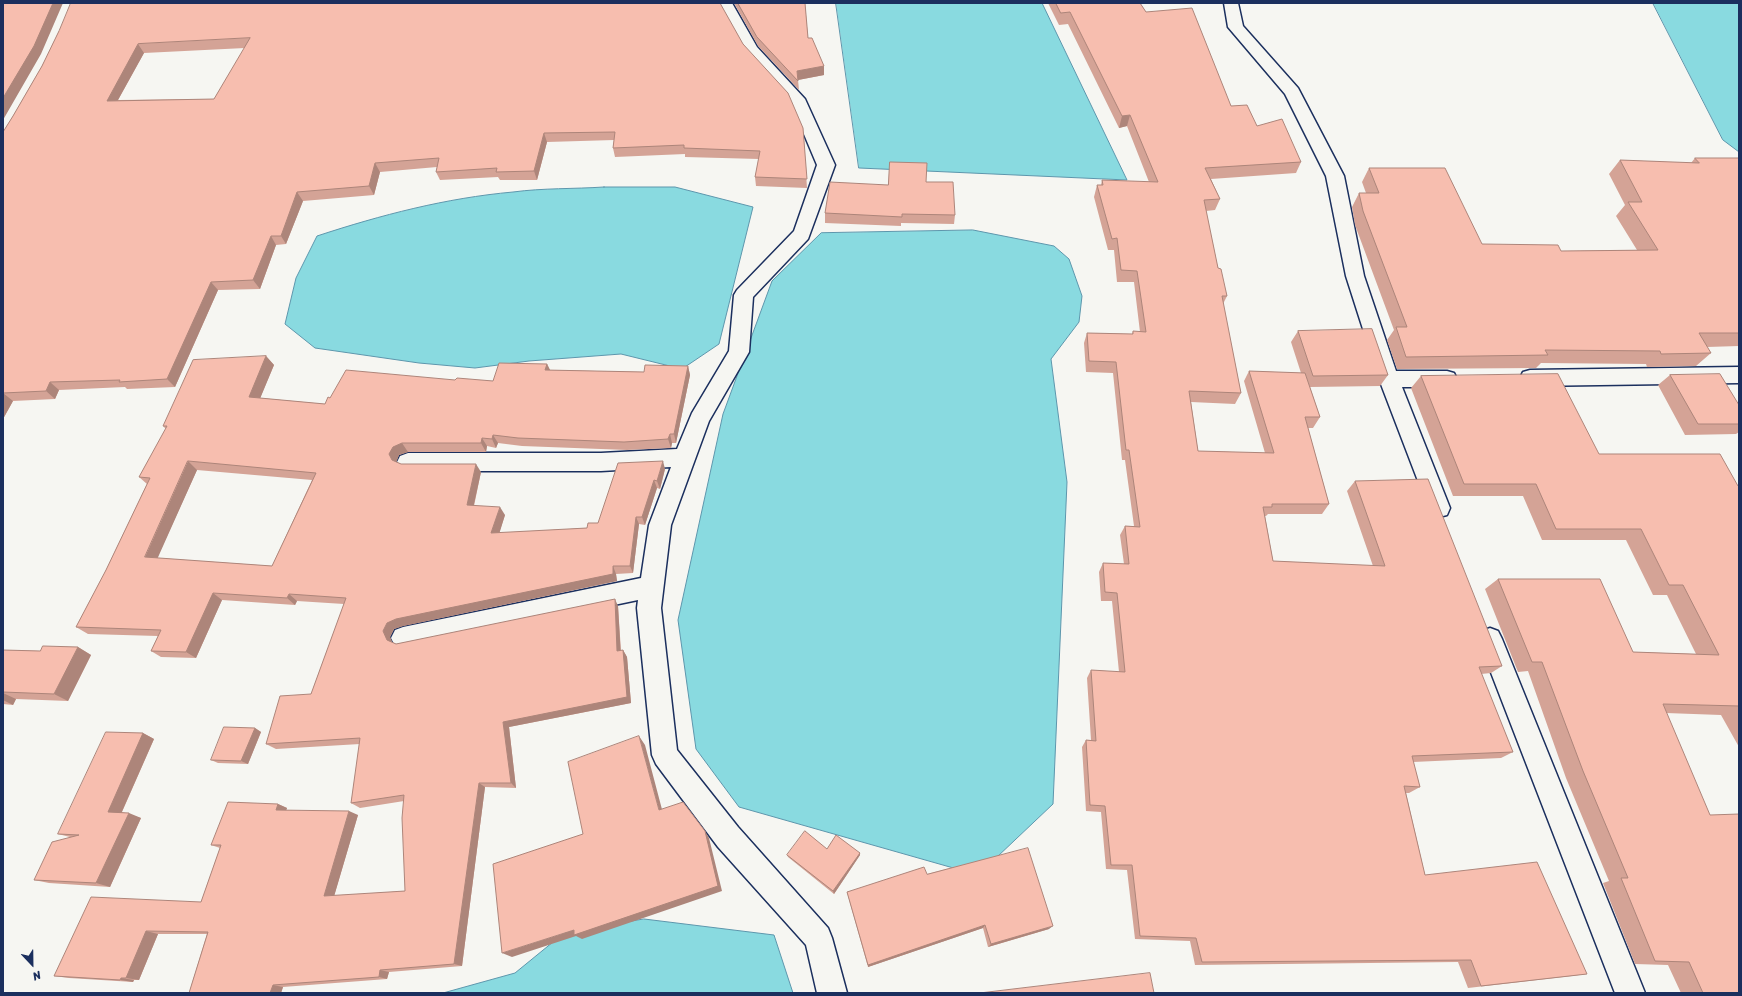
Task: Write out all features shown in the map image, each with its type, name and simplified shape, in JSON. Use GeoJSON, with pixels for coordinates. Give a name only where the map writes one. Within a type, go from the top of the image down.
{"type":"FeatureCollection","features":[{"type":"Feature","properties":{"kind":"street"},"geometry":{"type":"LineString","coordinates":[[725,3],[750,49],[797,99],[826,165],[802,234],[744,296],[739,352],[699,419],[660,525],[649,608],[665,755],[728,838],[818,938],[832,993]]}},
{"type":"Feature","properties":{"kind":"street"},"geometry":{"type":"LineString","coordinates":[[1231,3],[1236,27],[1292,92],[1335,176],[1355,276],[1389,379],[1447,527]]}},
{"type":"Feature","properties":{"kind":"street"},"geometry":{"type":"LineString","coordinates":[[1508,378],[1739,375]]}},
{"type":"Feature","properties":{"kind":"street"},"geometry":{"type":"LineString","coordinates":[[1389,379],[1468,378]]}},
{"type":"Feature","properties":{"kind":"street"},"geometry":{"type":"LineString","coordinates":[[408,462],[602,462],[686,457]]}},
{"type":"Feature","properties":{"kind":"street"},"geometry":{"type":"LineString","coordinates":[[403,638],[651,587]]}},
{"type":"Feature","properties":{"kind":"street"},"geometry":{"type":"LineString","coordinates":[[1484,623],[1630,993]]}},
{"type":"Feature","properties":{"kind":"water"},"geometry":{"type":"Polygon","coordinates":[[[836,3],[1042,3],[1127,180],[859,168],[836,3]]]}},
{"type":"Feature","properties":{"kind":"water"},"geometry":{"type":"Polygon","coordinates":[[[1653,3],[1739,3],[1739,152],[1723,140],[1653,3]]]}},
{"type":"Feature","properties":{"kind":"water"},"geometry":{"type":"Polygon","coordinates":[[[675,187],[753,207],[719,344],[682,369],[621,354],[529,361],[475,368],[419,363],[315,348],[285,324],[296,278],[317,236],[389,214],[463,198],[547,189],[675,187]]]}},
{"type":"Feature","properties":{"kind":"water"},"geometry":{"type":"Polygon","coordinates":[[[973,230],[1054,246],[1069,259],[1082,296],[1079,322],[1051,359],[1067,482],[1053,804],[978,875],[739,807],[696,749],[678,620],[723,414],[772,281],[821,233],[973,230]]]}},
{"type":"Feature","properties":{"kind":"water"},"geometry":{"type":"Polygon","coordinates":[[[644,919],[774,935],[793,993],[443,993],[515,973],[564,933],[644,919]]]}},
{"type":"Feature","properties":{"kind":"building"},"geometry":{"type":"Polygon","coordinates":[[[3,3],[53,3],[34,46],[3,98],[3,3]]]}},
{"type":"Feature","properties":{"kind":"building"},"geometry":{"type":"Polygon","coordinates":[[[71,3],[720,3],[743,44],[788,93],[803,128],[807,179],[755,177],[760,151],[684,148],[684,145],[613,148],[615,132],[544,133],[534,171],[496,172],[497,168],[436,172],[439,158],[375,163],[369,186],[297,192],[281,236],[271,236],[253,280],[211,282],[167,379],[119,382],[120,380],[50,382],[46,391],[3,393],[3,132],[42,66],[71,3]],[[250,38],[138,44],[107,101],[214,99],[250,38]]]}},
{"type":"Feature","properties":{"kind":"building"},"geometry":{"type":"Polygon","coordinates":[[[738,3],[805,3],[808,38],[812,38],[824,66],[797,71],[798,81],[757,37],[738,3]]]}},
{"type":"Feature","properties":{"kind":"building"},"geometry":{"type":"Polygon","coordinates":[[[1056,3],[1140,3],[1146,12],[1192,8],[1231,106],[1247,105],[1257,126],[1282,119],[1301,162],[1205,168],[1220,199],[1204,200],[1218,268],[1221,269],[1227,296],[1222,296],[1241,393],[1189,391],[1198,451],[1274,453],[1249,371],[1305,373],[1320,417],[1305,417],[1329,504],[1272,504],[1272,507],[1263,507],[1273,561],[1385,566],[1355,481],[1428,479],[1502,666],[1479,667],[1513,752],[1412,756],[1420,787],[1404,786],[1425,875],[1537,862],[1587,974],[1481,986],[1471,960],[1202,962],[1196,938],[1140,936],[1132,865],[1111,865],[1105,806],[1090,805],[1086,740],[1096,741],[1091,670],[1125,672],[1117,593],[1105,592],[1103,563],[1129,564],[1125,526],[1140,527],[1129,450],[1126,450],[1116,362],[1089,361],[1087,333],[1133,334],[1133,331],[1146,332],[1137,271],[1121,270],[1117,238],[1112,239],[1097,185],[1103,185],[1102,180],[1158,182],[1130,115],[1122,116],[1070,12],[1061,13],[1056,3]]]}},
{"type":"Feature","properties":{"kind":"building"},"geometry":{"type":"Polygon","coordinates":[[[1695,158],[1739,158],[1739,333],[1699,333],[1711,353],[1661,354],[1660,351],[1545,350],[1548,355],[1406,357],[1396,327],[1407,327],[1363,211],[1359,193],[1379,193],[1369,168],[1445,168],[1482,244],[1558,245],[1561,251],[1658,250],[1628,202],[1642,202],[1620,160],[1699,163],[1695,158]]]}},
{"type":"Feature","properties":{"kind":"building"},"geometry":{"type":"Polygon","coordinates":[[[890,162],[927,163],[926,182],[953,182],[955,215],[902,214],[902,217],[825,213],[830,182],[888,185],[890,162]]]}},
{"type":"Feature","properties":{"kind":"building"},"geometry":{"type":"Polygon","coordinates":[[[1372,329],[1388,375],[1313,376],[1298,331],[1372,329]]]}},
{"type":"Feature","properties":{"kind":"building"},"geometry":{"type":"Polygon","coordinates":[[[266,356],[249,397],[325,404],[346,370],[455,380],[457,378],[493,381],[499,363],[547,364],[545,370],[644,372],[645,365],[688,366],[674,434],[670,434],[668,439],[624,442],[518,438],[493,435],[492,439],[482,438],[481,443],[402,443],[393,447],[389,454],[392,460],[401,464],[476,464],[467,505],[500,507],[491,533],[587,528],[588,523],[598,523],[618,463],[663,461],[657,481],[654,480],[642,517],[636,517],[630,566],[613,566],[613,574],[396,619],[387,623],[383,631],[387,640],[396,644],[615,599],[617,651],[623,650],[627,697],[503,722],[511,783],[479,783],[454,964],[380,970],[379,977],[273,985],[270,993],[189,993],[208,932],[146,931],[126,978],[121,978],[120,980],[54,976],[91,897],[201,902],[221,845],[211,845],[228,802],[278,804],[276,810],[349,811],[324,896],[405,891],[402,818],[404,795],[351,803],[360,738],[266,744],[280,696],[311,694],[346,598],[289,594],[287,598],[213,593],[186,652],[151,651],[161,630],[76,627],[106,570],[150,478],[139,477],[167,426],[163,426],[193,360],[266,356]],[[188,461],[145,557],[272,566],[316,473],[188,461]]]}},
{"type":"Feature","properties":{"kind":"building"},"geometry":{"type":"Polygon","coordinates":[[[1558,374],[1599,454],[1720,454],[1739,486],[1739,706],[1663,704],[1710,815],[1739,814],[1739,993],[1703,993],[1689,962],[1655,961],[1621,878],[1628,878],[1583,771],[1542,662],[1532,662],[1498,579],[1600,579],[1633,652],[1719,655],[1683,585],[1669,585],[1641,529],[1556,529],[1536,484],[1464,484],[1421,376],[1558,374]]]}},
{"type":"Feature","properties":{"kind":"building"},"geometry":{"type":"Polygon","coordinates":[[[1720,374],[1739,405],[1739,424],[1698,424],[1670,375],[1720,374]]]}},
{"type":"Feature","properties":{"kind":"building"},"geometry":{"type":"Polygon","coordinates":[[[43,646],[78,647],[54,694],[3,692],[3,650],[40,651],[43,646]]]}},
{"type":"Feature","properties":{"kind":"building"},"geometry":{"type":"Polygon","coordinates":[[[224,727],[255,728],[241,761],[211,760],[224,727]]]}},
{"type":"Feature","properties":{"kind":"building"},"geometry":{"type":"Polygon","coordinates":[[[106,732],[143,733],[108,812],[129,813],[96,883],[34,880],[52,842],[79,835],[58,834],[106,732]]]}},
{"type":"Feature","properties":{"kind":"building"},"geometry":{"type":"Polygon","coordinates":[[[639,736],[659,810],[683,802],[705,831],[718,886],[574,935],[574,930],[502,953],[493,864],[583,834],[568,762],[639,736]]]}},
{"type":"Feature","properties":{"kind":"building"},"geometry":{"type":"Polygon","coordinates":[[[805,831],[827,849],[836,835],[860,853],[833,891],[787,855],[805,831]]]}},
{"type":"Feature","properties":{"kind":"building"},"geometry":{"type":"Polygon","coordinates":[[[1028,848],[1053,926],[991,944],[985,925],[868,965],[847,892],[924,867],[927,874],[1028,848]]]}},
{"type":"Feature","properties":{"kind":"building"},"geometry":{"type":"Polygon","coordinates":[[[1150,973],[1154,993],[980,993],[1150,973]]]}}]}
